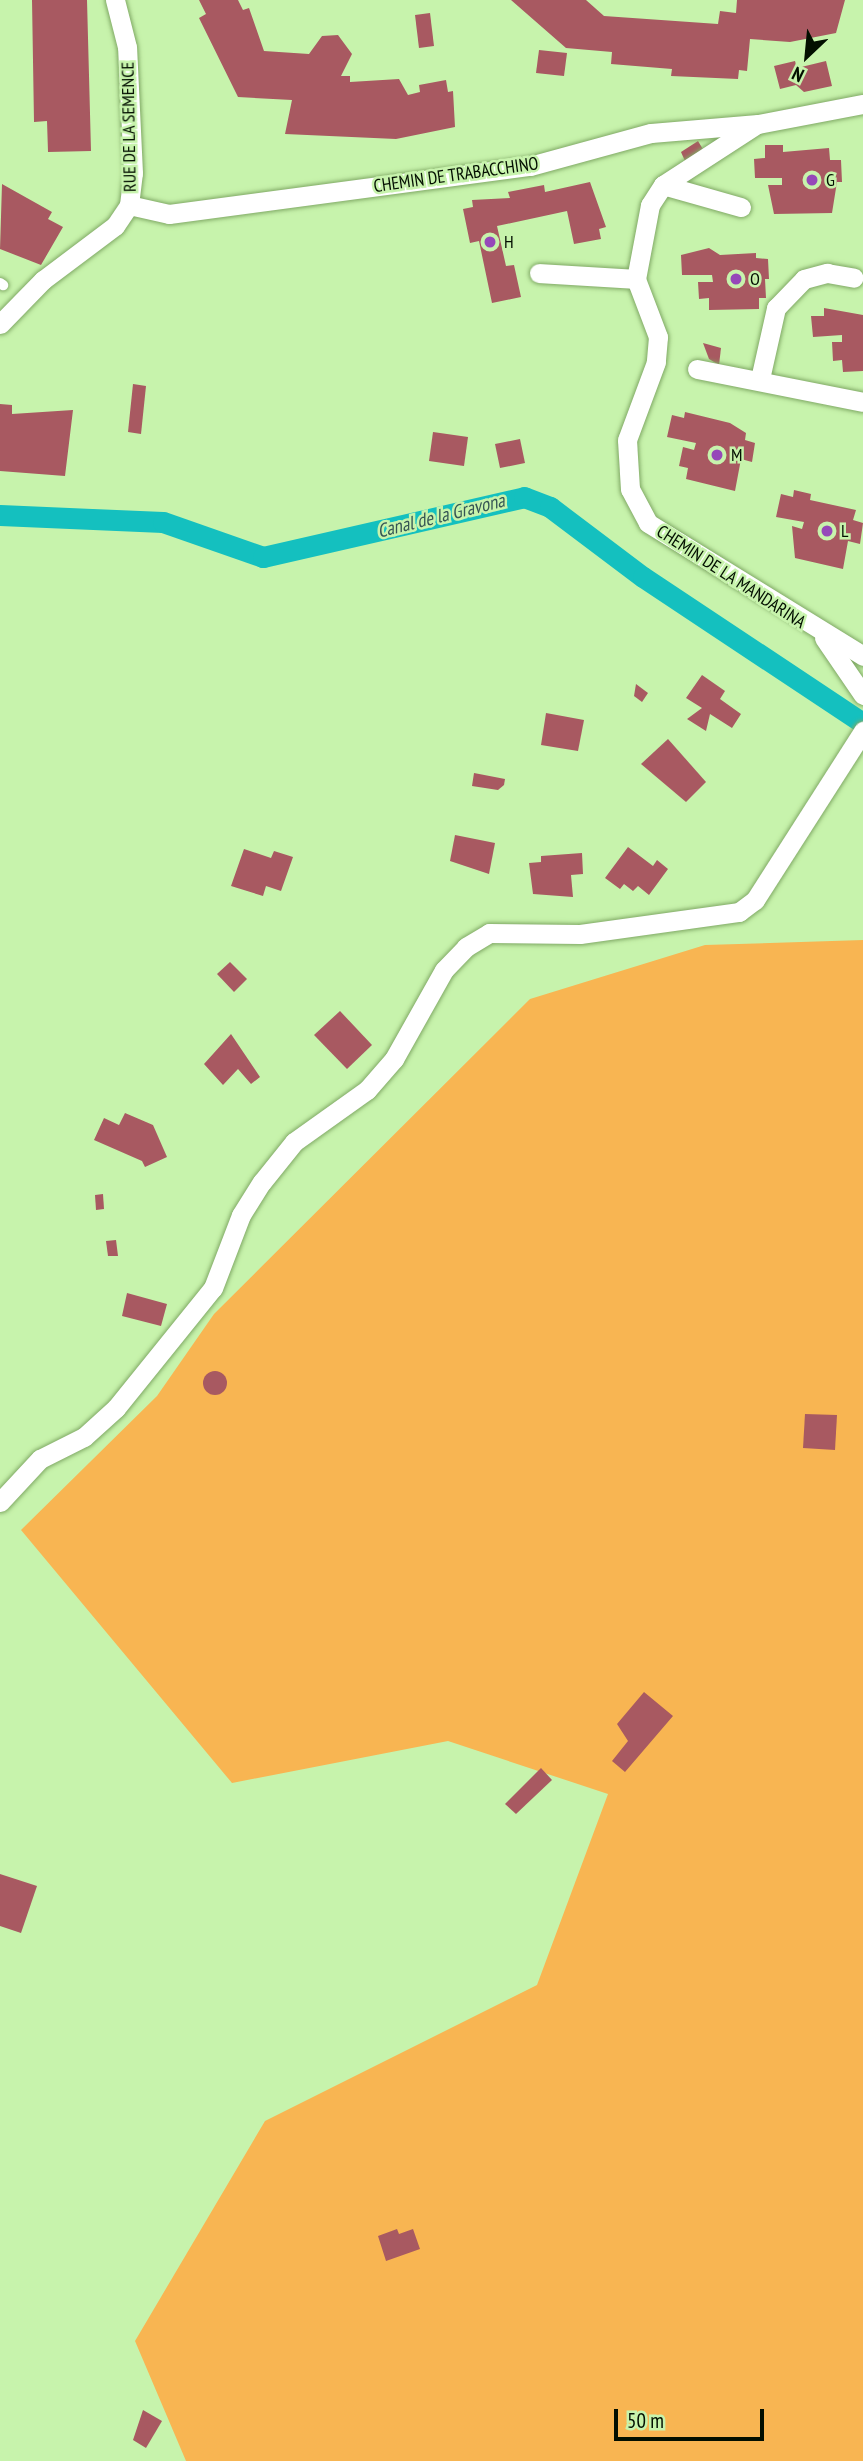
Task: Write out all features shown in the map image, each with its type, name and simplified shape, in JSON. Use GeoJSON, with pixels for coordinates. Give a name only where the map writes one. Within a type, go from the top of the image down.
{"type":"FeatureCollection","features":[{"type":"Feature","properties":{"kind":"street","name":"RUE DE LA SEMENCE"},"geometry":{"type":"LineString","coordinates":[[0,324],[43,280],[115,226],[129,205],[133,173],[127,47],[115,0]]}},
{"type":"Feature","properties":{"kind":"street","name":"CHEMIN DE TRABACCHINO"},"geometry":{"type":"LineString","coordinates":[[129,205],[169,214],[530,166],[650,134],[758,124],[863,104]]}},
{"type":"Feature","properties":{"kind":"street"},"geometry":{"type":"LineString","coordinates":[[539,273],[636,279],[650,205],[663,185],[758,124]]}},
{"type":"Feature","properties":{"kind":"street"},"geometry":{"type":"LineString","coordinates":[[663,185],[741,207]]}},
{"type":"Feature","properties":{"kind":"street"},"geometry":{"type":"LineString","coordinates":[[760,379],[776,308],[804,279],[827,273],[854,278]]}},
{"type":"Feature","properties":{"kind":"street","name":"CHEMIN DE LA MANDARINA"},"geometry":{"type":"LineString","coordinates":[[636,279],[658,337],[656,362],[627,440],[629,489],[648,523],[822,636],[863,656]]}},
{"type":"Feature","properties":{"kind":"street"},"geometry":{"type":"LineString","coordinates":[[697,369],[760,379],[863,402]]}},
{"type":"Feature","properties":{"kind":"street","name":"CHEMIN DE LA MANDARINA"},"geometry":{"type":"LineString","coordinates":[[822,636],[863,695]]}},
{"type":"Feature","properties":{"kind":"street"},"geometry":{"type":"LineString","coordinates":[[0,1502],[40,1460],[84,1437],[116,1408],[213,1288],[241,1216],[262,1182],[294,1142],[367,1090],[394,1059],[444,970],[466,947],[489,933],[580,934],[739,912],[755,900],[856,738]]}},
{"type":"Feature","properties":{"kind":"shaded area"},"geometry":{"type":"Polygon","coordinates":[[[863,940],[863,2461],[186,2461],[135,2341],[265,2121],[537,1985],[608,1794],[448,1741],[232,1783],[21,1530],[157,1396],[214,1314],[530,999],[705,945],[863,940]]]}},
{"type":"Feature","properties":{"kind":"building"},"geometry":{"type":"Polygon","coordinates":[[[32,0],[87,0],[91,151],[48,152],[47,121],[34,122],[32,0]]]}},
{"type":"Feature","properties":{"kind":"building"},"geometry":{"type":"Polygon","coordinates":[[[199,0],[238,0],[243,10],[249,8],[264,51],[309,54],[322,36],[338,35],[352,54],[341,76],[350,76],[350,82],[399,79],[408,95],[420,92],[419,85],[446,80],[448,92],[453,91],[455,127],[396,139],[285,134],[292,100],[238,97],[199,18],[206,14],[199,0]]]}},
{"type":"Feature","properties":{"kind":"building"},"geometry":{"type":"Polygon","coordinates":[[[511,0],[586,0],[604,16],[718,24],[720,11],[736,13],[737,0],[845,0],[836,33],[790,42],[750,39],[747,71],[739,70],[738,79],[671,76],[672,69],[611,64],[612,52],[566,48],[511,0]]]}},
{"type":"Feature","properties":{"kind":"building"},"geometry":{"type":"Polygon","coordinates":[[[430,13],[434,46],[419,48],[415,15],[430,13]]]}},
{"type":"Feature","properties":{"kind":"building"},"geometry":{"type":"Polygon","coordinates":[[[539,50],[567,53],[564,76],[536,73],[539,50]]]}},
{"type":"Feature","properties":{"kind":"building"},"geometry":{"type":"Polygon","coordinates":[[[795,61],[797,68],[826,61],[832,86],[804,92],[796,85],[780,89],[774,66],[795,61]]]}},
{"type":"Feature","properties":{"kind":"building"},"geometry":{"type":"Polygon","coordinates":[[[698,141],[704,151],[685,161],[681,152],[698,141]]]}},
{"type":"Feature","properties":{"kind":"building","name":"G"},"geometry":{"type":"Polygon","coordinates":[[[765,145],[783,145],[783,152],[829,148],[830,160],[841,160],[842,182],[837,182],[832,213],[774,214],[768,185],[782,185],[782,178],[755,178],[754,159],[765,158],[765,145]]]}},
{"type":"Feature","properties":{"kind":"building","name":"H"},"geometry":{"type":"Polygon","coordinates":[[[590,182],[606,227],[599,229],[601,239],[574,244],[567,211],[497,226],[506,266],[514,265],[521,297],[492,303],[479,241],[470,243],[463,209],[473,207],[472,200],[510,198],[508,192],[544,185],[545,192],[590,182]]]}},
{"type":"Feature","properties":{"kind":"building"},"geometry":{"type":"Polygon","coordinates":[[[2,184],[52,212],[48,219],[63,227],[41,265],[0,249],[2,184]]]}},
{"type":"Feature","properties":{"kind":"building","name":"O"},"geometry":{"type":"Polygon","coordinates":[[[709,248],[720,255],[756,253],[756,258],[768,259],[766,298],[759,298],[759,309],[709,310],[709,298],[699,299],[698,282],[713,282],[712,275],[682,275],[681,255],[709,248]]]}},
{"type":"Feature","properties":{"kind":"building"},"geometry":{"type":"Polygon","coordinates":[[[824,308],[863,315],[863,371],[843,372],[842,360],[833,361],[832,342],[842,342],[842,335],[813,337],[811,316],[824,316],[824,308]]]}},
{"type":"Feature","properties":{"kind":"building"},"geometry":{"type":"Polygon","coordinates":[[[703,343],[721,348],[719,365],[709,359],[703,343]]]}},
{"type":"Feature","properties":{"kind":"building"},"geometry":{"type":"Polygon","coordinates":[[[133,384],[146,386],[141,434],[128,432],[133,384]]]}},
{"type":"Feature","properties":{"kind":"building"},"geometry":{"type":"Polygon","coordinates":[[[0,404],[12,405],[12,414],[73,410],[65,476],[0,471],[0,404]]]}},
{"type":"Feature","properties":{"kind":"building","name":"M"},"geometry":{"type":"Polygon","coordinates":[[[685,412],[730,423],[746,433],[745,440],[755,443],[752,462],[741,459],[735,491],[686,479],[688,468],[679,466],[683,447],[694,450],[696,443],[667,437],[672,415],[684,418],[685,412]]]}},
{"type":"Feature","properties":{"kind":"building"},"geometry":{"type":"Polygon","coordinates":[[[433,432],[468,437],[464,466],[429,461],[433,432]]]}},
{"type":"Feature","properties":{"kind":"building"},"geometry":{"type":"Polygon","coordinates":[[[520,439],[525,463],[500,468],[495,444],[520,439]]]}},
{"type":"Feature","properties":{"kind":"building","name":"L"},"geometry":{"type":"Polygon","coordinates":[[[794,490],[811,494],[810,500],[856,510],[853,520],[863,523],[860,544],[848,541],[843,569],[795,558],[792,526],[802,529],[804,522],[776,517],[781,494],[793,497],[794,490]]]}},
{"type":"Feature","properties":{"kind":"building"},"geometry":{"type":"Polygon","coordinates":[[[702,675],[725,691],[720,699],[741,714],[732,728],[710,714],[706,731],[687,719],[702,708],[686,698],[702,675]]]}},
{"type":"Feature","properties":{"kind":"building"},"geometry":{"type":"Polygon","coordinates":[[[636,684],[648,693],[642,702],[634,696],[636,684]]]}},
{"type":"Feature","properties":{"kind":"building"},"geometry":{"type":"Polygon","coordinates":[[[546,713],[584,720],[578,751],[541,745],[546,713]]]}},
{"type":"Feature","properties":{"kind":"building"},"geometry":{"type":"Polygon","coordinates":[[[668,739],[706,782],[686,802],[641,764],[668,739]]]}},
{"type":"Feature","properties":{"kind":"building"},"geometry":{"type":"Polygon","coordinates":[[[474,773],[505,779],[504,785],[498,790],[472,786],[474,773]]]}},
{"type":"Feature","properties":{"kind":"building"},"geometry":{"type":"Polygon","coordinates":[[[455,835],[495,843],[489,874],[450,861],[455,835]]]}},
{"type":"Feature","properties":{"kind":"building"},"geometry":{"type":"Polygon","coordinates":[[[628,847],[653,866],[657,860],[668,869],[649,895],[638,886],[633,891],[624,884],[620,889],[605,878],[628,847]]]}},
{"type":"Feature","properties":{"kind":"building"},"geometry":{"type":"Polygon","coordinates":[[[244,849],[271,858],[274,851],[293,857],[281,891],[266,886],[263,896],[231,886],[244,849]]]}},
{"type":"Feature","properties":{"kind":"building"},"geometry":{"type":"Polygon","coordinates":[[[582,853],[583,874],[571,875],[573,897],[533,894],[529,863],[541,862],[541,856],[582,853]]]}},
{"type":"Feature","properties":{"kind":"building"},"geometry":{"type":"Polygon","coordinates":[[[230,962],[247,979],[234,992],[217,974],[230,962]]]}},
{"type":"Feature","properties":{"kind":"building"},"geometry":{"type":"Polygon","coordinates":[[[340,1011],[372,1045],[347,1069],[314,1035],[340,1011]]]}},
{"type":"Feature","properties":{"kind":"building"},"geometry":{"type":"Polygon","coordinates":[[[231,1034],[260,1077],[251,1084],[238,1069],[223,1085],[204,1064],[231,1034]]]}},
{"type":"Feature","properties":{"kind":"building"},"geometry":{"type":"Polygon","coordinates":[[[125,1113],[153,1125],[167,1157],[145,1167],[142,1161],[94,1140],[104,1118],[119,1125],[125,1113]]]}},
{"type":"Feature","properties":{"kind":"building"},"geometry":{"type":"Polygon","coordinates":[[[103,1194],[104,1209],[96,1210],[95,1195],[103,1194]]]}},
{"type":"Feature","properties":{"kind":"building"},"geometry":{"type":"Polygon","coordinates":[[[116,1240],[118,1256],[108,1256],[106,1241],[116,1240]]]}},
{"type":"Feature","properties":{"kind":"building"},"geometry":{"type":"Polygon","coordinates":[[[127,1293],[167,1304],[161,1326],[122,1316],[127,1293]]]}},
{"type":"Feature","properties":{"kind":"building"},"geometry":{"type":"Polygon","coordinates":[[[215,1371],[223,1375],[227,1383],[223,1391],[215,1395],[207,1391],[203,1383],[207,1375],[215,1371]]]}},
{"type":"Feature","properties":{"kind":"building"},"geometry":{"type":"Polygon","coordinates":[[[805,1414],[837,1415],[835,1450],[803,1448],[805,1414]]]}},
{"type":"Feature","properties":{"kind":"building"},"geometry":{"type":"Polygon","coordinates":[[[644,1692],[673,1716],[625,1772],[612,1761],[628,1741],[617,1724],[644,1692]]]}},
{"type":"Feature","properties":{"kind":"building"},"geometry":{"type":"Polygon","coordinates":[[[541,1768],[552,1780],[516,1814],[505,1804],[541,1768]]]}},
{"type":"Feature","properties":{"kind":"building"},"geometry":{"type":"Polygon","coordinates":[[[0,1874],[37,1886],[21,1933],[0,1926],[0,1874]]]}},
{"type":"Feature","properties":{"kind":"building"},"geometry":{"type":"Polygon","coordinates":[[[397,2229],[399,2234],[413,2229],[420,2249],[386,2261],[378,2236],[397,2229]]]}},
{"type":"Feature","properties":{"kind":"building"},"geometry":{"type":"Polygon","coordinates":[[[143,2410],[162,2421],[146,2448],[133,2440],[143,2410]]]}},
{"type":"Feature","properties":{"kind":"waterway","name":"Canal de la Gravona"},"geometry":{"type":"LineString","coordinates":[[0,515],[163,522],[263,557],[524,497],[550,507],[643,577],[863,723]]}},
{"type":"Feature","properties":{"kind":"place","name":"G"},"geometry":{"type":"Point","coordinates":[812,180]}},
{"type":"Feature","properties":{"kind":"place","name":"H"},"geometry":{"type":"Point","coordinates":[490,242]}},
{"type":"Feature","properties":{"kind":"place","name":"O"},"geometry":{"type":"Point","coordinates":[736,279]}},
{"type":"Feature","properties":{"kind":"place","name":"M"},"geometry":{"type":"Point","coordinates":[717,455]}},
{"type":"Feature","properties":{"kind":"place","name":"L"},"geometry":{"type":"Point","coordinates":[827,531]}}]}
